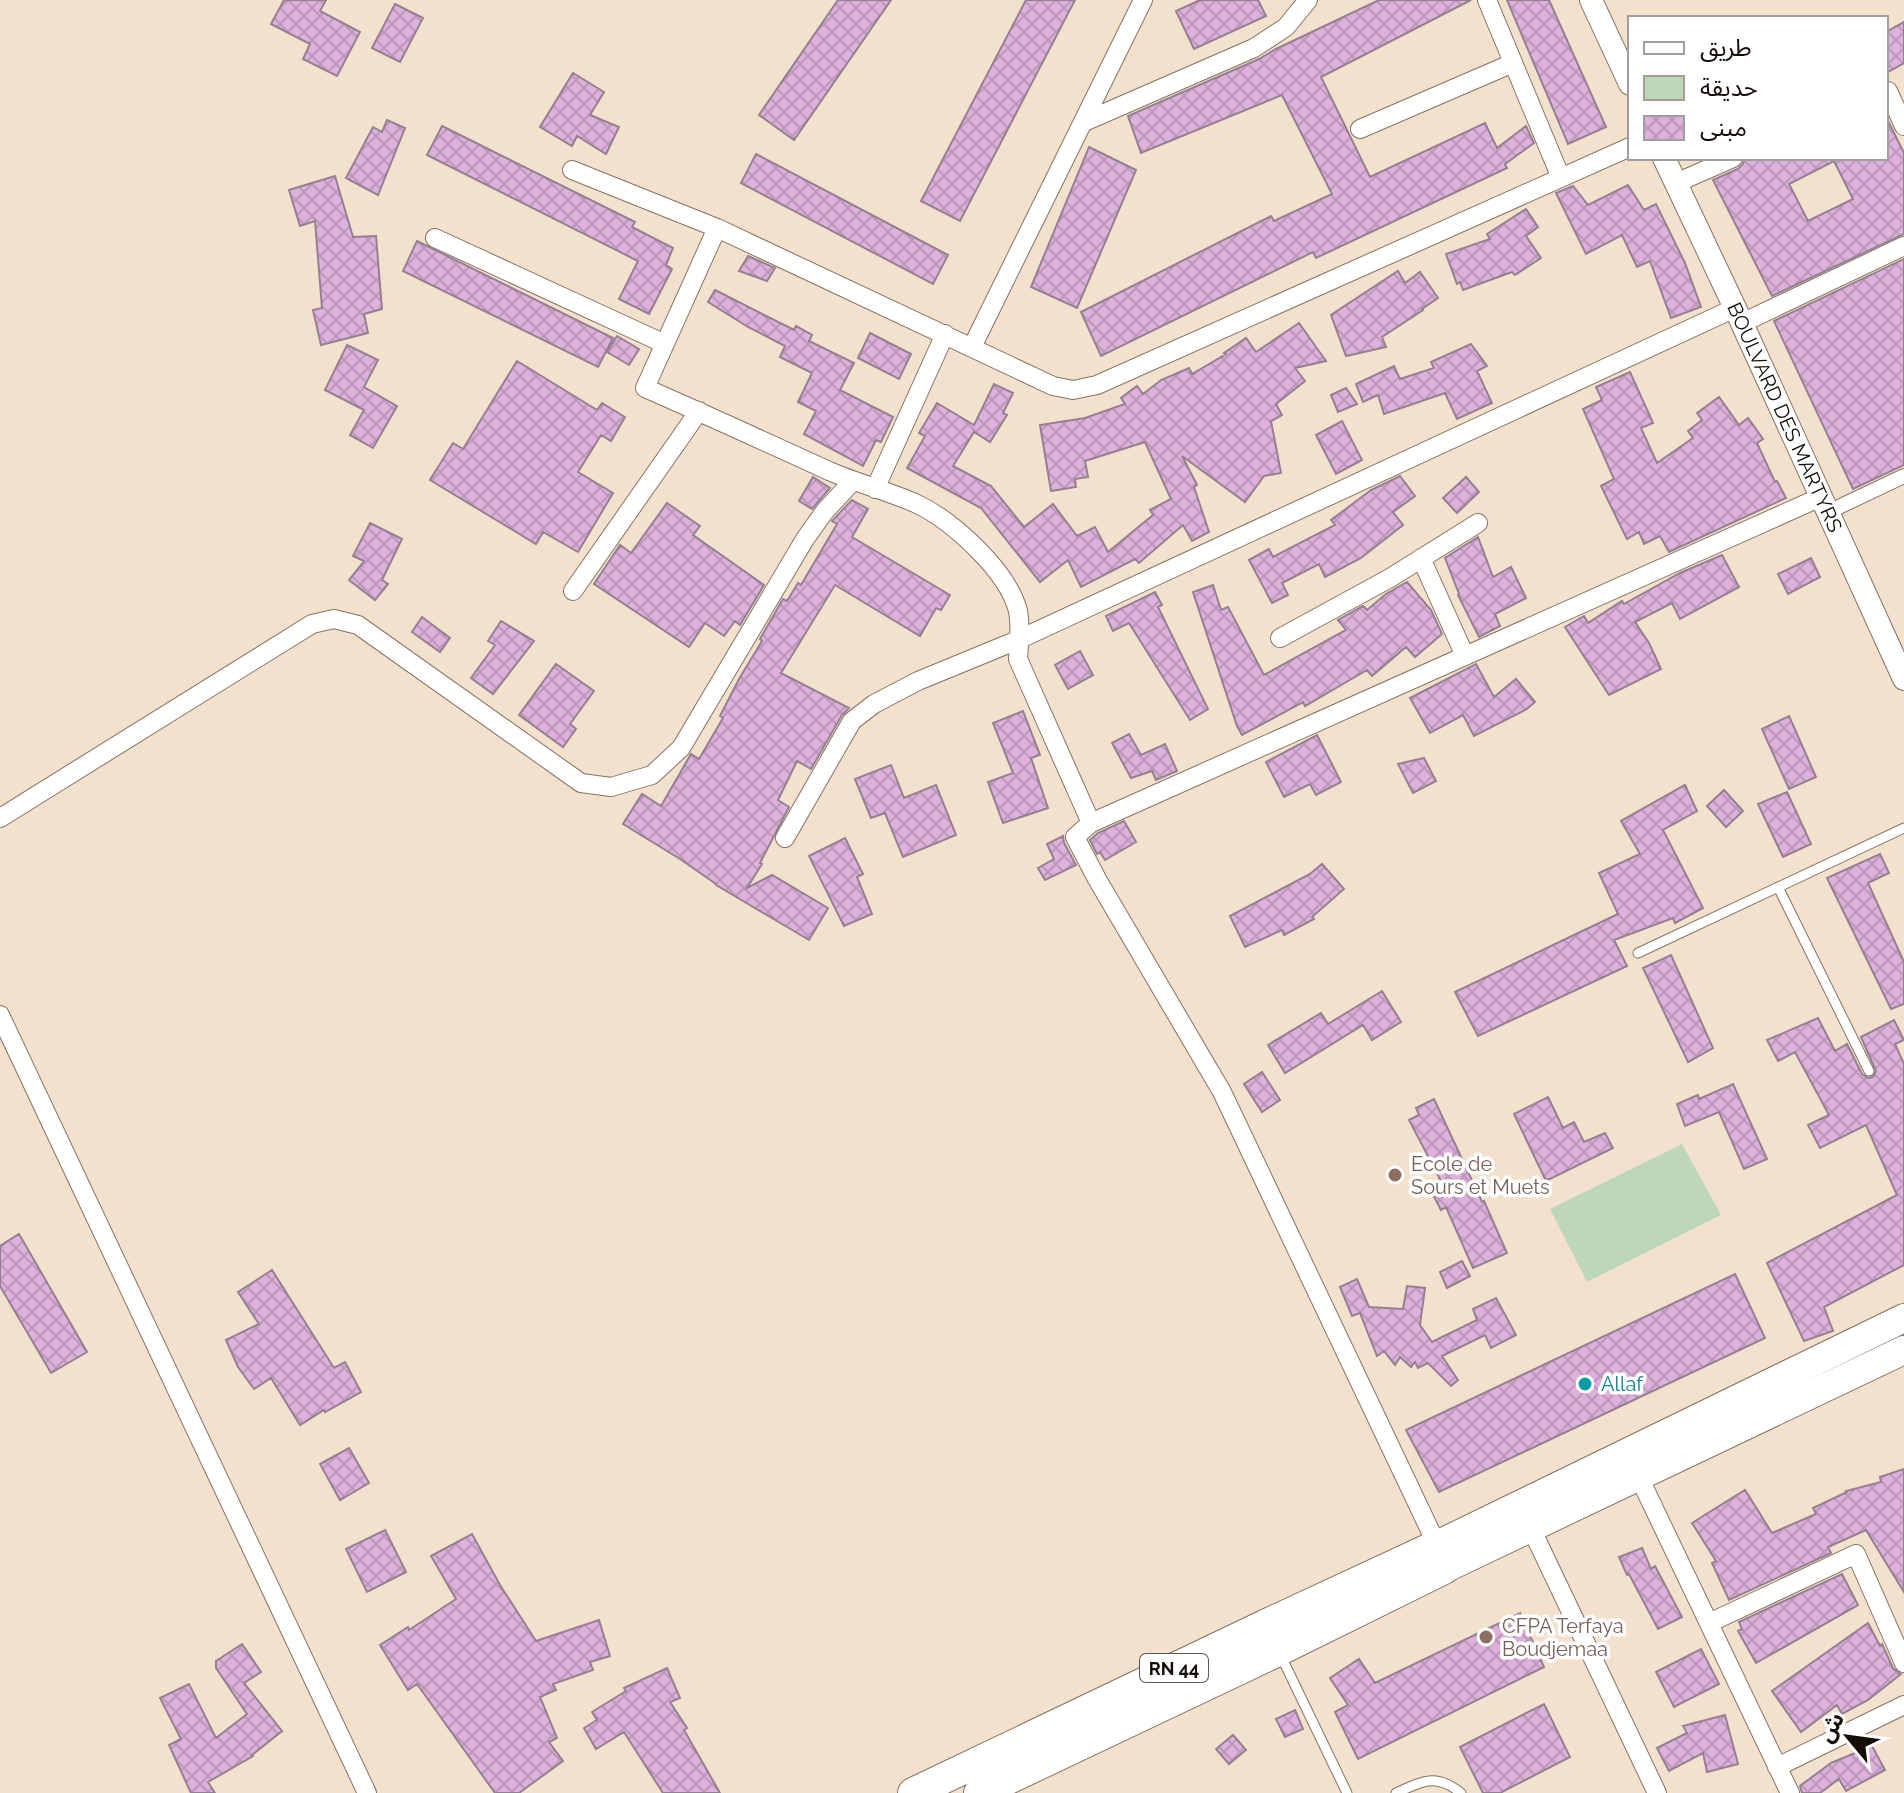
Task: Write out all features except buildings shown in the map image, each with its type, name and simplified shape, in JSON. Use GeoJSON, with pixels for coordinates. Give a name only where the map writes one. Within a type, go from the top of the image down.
{"type":"FeatureCollection","features":[{"type":"Feature","properties":{"kind":"highway","name":"RN 44"},"geometry":{"type":"LineString","coordinates":[[979,1793],[1278,1651],[1441,1557]]}},
{"type":"Feature","properties":{"kind":"highway","name":"RN 44"},"geometry":{"type":"LineString","coordinates":[[913,1793],[1255,1629],[1441,1557]]}},
{"type":"Feature","properties":{"kind":"main road","name":"RN 44"},"geometry":{"type":"LineString","coordinates":[[1441,1557],[1904,1318]]}},
{"type":"Feature","properties":{"kind":"main road","name":"RN 44"},"geometry":{"type":"LineString","coordinates":[[1441,1557],[1531,1528],[1904,1350]]}},
{"type":"Feature","properties":{"kind":"street"},"geometry":{"type":"LineString","coordinates":[[972,347],[1143,0]]}},
{"type":"Feature","properties":{"kind":"street"},"geometry":{"type":"LineString","coordinates":[[1084,122],[1254,48],[1286,27],[1308,0]]}},
{"type":"Feature","properties":{"kind":"street"},"geometry":{"type":"LineString","coordinates":[[1487,0],[1561,178]]}},
{"type":"Feature","properties":{"kind":"street"},"geometry":{"type":"LineString","coordinates":[[1591,0],[1628,80]]}},
{"type":"Feature","properties":{"kind":"street"},"geometry":{"type":"LineString","coordinates":[[1360,129],[1513,63]]}},
{"type":"Feature","properties":{"kind":"street"},"geometry":{"type":"LineString","coordinates":[[1893,89],[1904,126]]}},
{"type":"Feature","properties":{"kind":"street"},"geometry":{"type":"LineString","coordinates":[[572,170],[717,228],[1053,386],[1073,390],[1097,385],[1628,148]]}},
{"type":"Feature","properties":{"kind":"street","name":"BOULVARD DES MARTYRS"},"geometry":{"type":"LineString","coordinates":[[1665,160],[1739,315],[1904,679]]}},
{"type":"Feature","properties":{"kind":"street"},"geometry":{"type":"LineString","coordinates":[[1676,183],[1728,160]]}},
{"type":"Feature","properties":{"kind":"street"},"geometry":{"type":"LineString","coordinates":[[717,228],[645,388],[853,481],[916,504],[948,523],[987,558],[1007,584],[1018,611],[1018,659],[1091,823]]}},
{"type":"Feature","properties":{"kind":"street"},"geometry":{"type":"LineString","coordinates":[[435,238],[665,344]]}},
{"type":"Feature","properties":{"kind":"street"},"geometry":{"type":"LineString","coordinates":[[785,838],[852,721],[874,704],[918,681],[1020,639],[1739,315],[1904,246]]}},
{"type":"Feature","properties":{"kind":"street"},"geometry":{"type":"LineString","coordinates":[[875,489],[945,334]]}},
{"type":"Feature","properties":{"kind":"street"},"geometry":{"type":"LineString","coordinates":[[573,591],[699,411]]}},
{"type":"Feature","properties":{"kind":"street"},"geometry":{"type":"LineString","coordinates":[[1441,1557],[1222,1092],[1075,837],[1091,823],[1465,656],[1825,504],[1904,476]]}},
{"type":"Feature","properties":{"kind":"street"},"geometry":{"type":"LineString","coordinates":[[0,818],[312,624],[334,619],[358,625],[581,783],[611,787],[652,775],[681,748],[805,539],[825,511],[853,481]]}},
{"type":"Feature","properties":{"kind":"street"},"geometry":{"type":"LineString","coordinates":[[1280,638],[1390,578],[1478,523]]}},
{"type":"Feature","properties":{"kind":"street"},"geometry":{"type":"LineString","coordinates":[[1421,558],[1465,656]]}},
{"type":"Feature","properties":{"kind":"street"},"geometry":{"type":"LineString","coordinates":[[0,1015],[367,1793]]}},
{"type":"Feature","properties":{"kind":"street"},"geometry":{"type":"LineString","coordinates":[[1638,1475],[1790,1793]]}},
{"type":"Feature","properties":{"kind":"street"},"geometry":{"type":"LineString","coordinates":[[1531,1528],[1657,1793]]}},
{"type":"Feature","properties":{"kind":"street"},"geometry":{"type":"LineString","coordinates":[[1709,1623],[1856,1554],[1904,1663]]}},
{"type":"Feature","properties":{"kind":"street"},"geometry":{"type":"LineString","coordinates":[[1777,1767],[1904,1705]]}},
{"type":"Feature","properties":{"kind":"lane"},"geometry":{"type":"LineString","coordinates":[[1638,953],[1904,828]]}},
{"type":"Feature","properties":{"kind":"lane"},"geometry":{"type":"LineString","coordinates":[[1778,887],[1869,1071]]}},
{"type":"Feature","properties":{"kind":"lane"},"geometry":{"type":"LineString","coordinates":[[1278,1651],[1347,1793]]}},
{"type":"Feature","properties":{"kind":"lane"},"geometry":{"type":"LineString","coordinates":[[1396,1793],[1422,1781],[1439,1780],[1461,1793]]}},
{"type":"Feature","properties":{"kind":"green space"},"geometry":{"type":"Polygon","coordinates":[[[1682,1144],[1721,1215],[1587,1282],[1550,1209],[1682,1144]]]}},
{"type":"Feature","properties":{"kind":"place","name":"Ecole de Sours et Muets"},"geometry":{"type":"Point","coordinates":[1395,1175]}},
{"type":"Feature","properties":{"kind":"place","name":"Allaf"},"geometry":{"type":"Point","coordinates":[1585,1384]}},
{"type":"Feature","properties":{"kind":"place","name":"CFPA Terfaya Boudjemaa"},"geometry":{"type":"Point","coordinates":[1486,1637]}}]}
